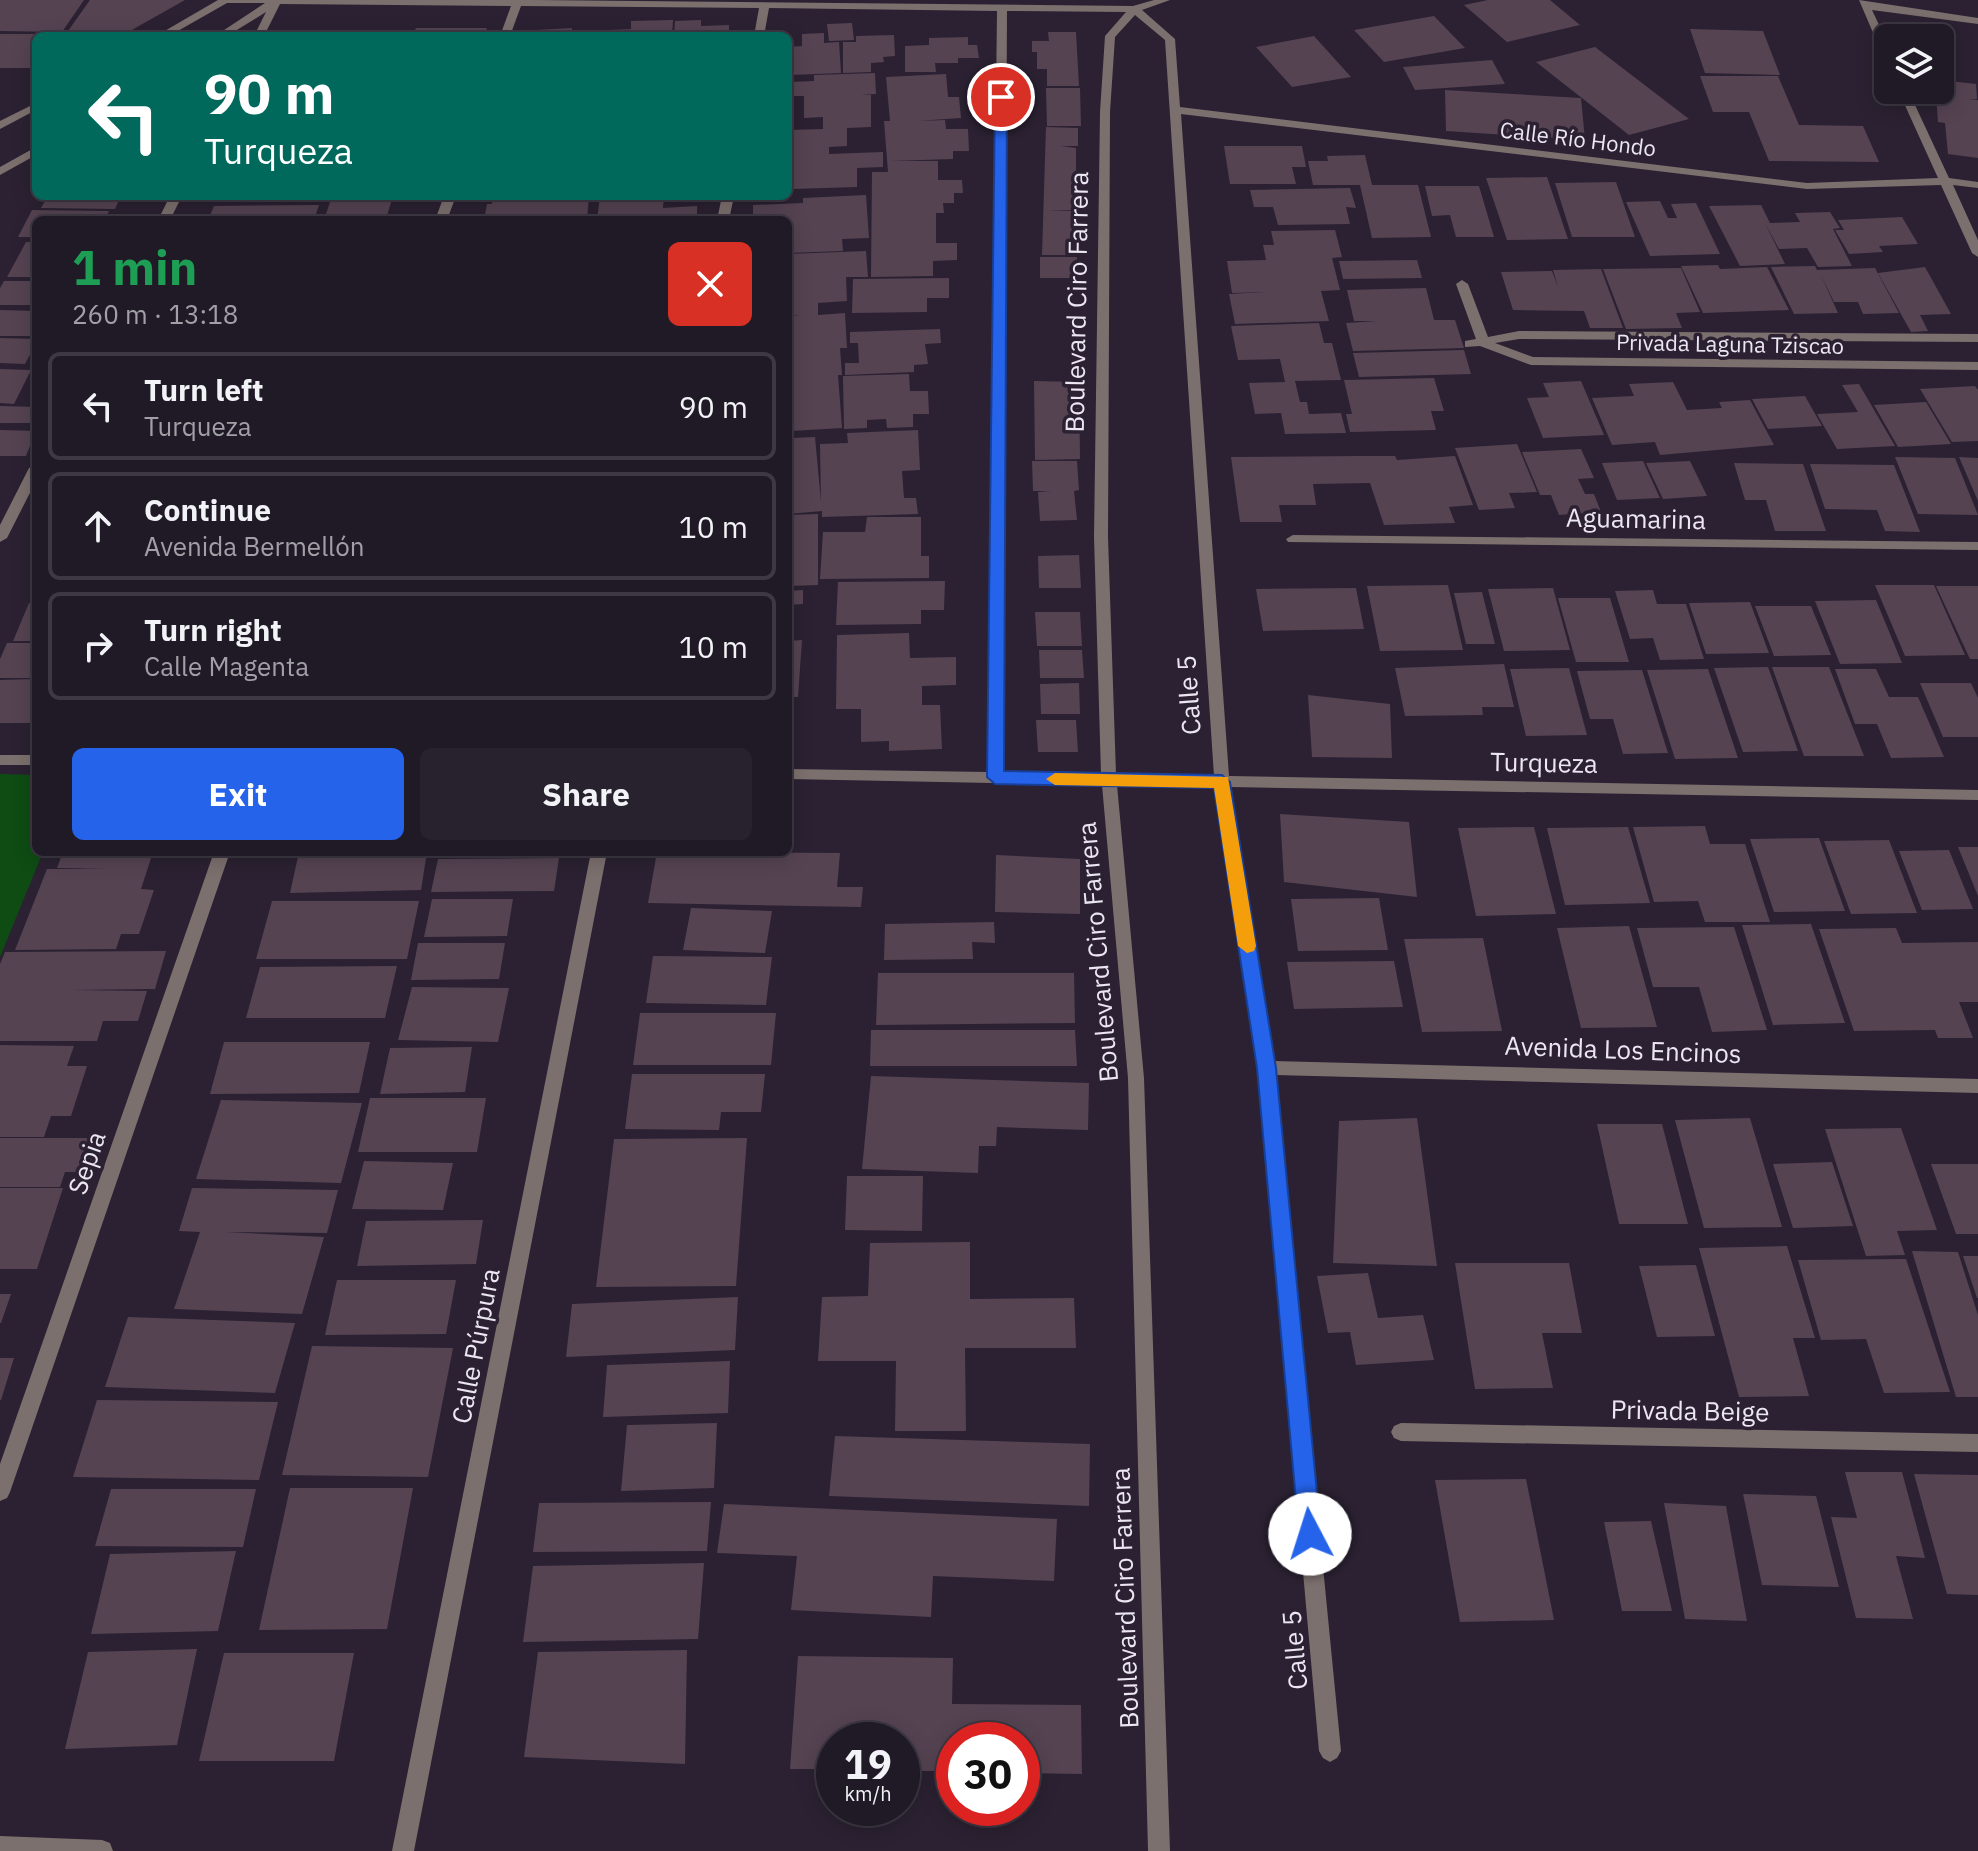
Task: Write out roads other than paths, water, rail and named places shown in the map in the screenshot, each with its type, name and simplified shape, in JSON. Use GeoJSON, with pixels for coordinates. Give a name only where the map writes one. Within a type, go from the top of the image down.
{"type":"FeatureCollection","features":[{"type":"Feature","properties":{"kind":"street"},"geometry":{"type":"LineString","coordinates":[[168,32],[226,0],[1134,9],[1165,0]]}},
{"type":"Feature","properties":{"kind":"street"},"geometry":{"type":"LineString","coordinates":[[227,32],[277,1]]}},
{"type":"Feature","properties":{"kind":"street"},"geometry":{"type":"LineString","coordinates":[[261,32],[277,1]]}},
{"type":"Feature","properties":{"kind":"street"},"geometry":{"type":"LineString","coordinates":[[506,32],[517,3]]}},
{"type":"Feature","properties":{"kind":"street"},"geometry":{"type":"LineString","coordinates":[[1864,3],[1978,21]]}},
{"type":"Feature","properties":{"kind":"street"},"geometry":{"type":"LineString","coordinates":[[1864,3],[1874,25]]}},
{"type":"Feature","properties":{"kind":"street"},"geometry":{"type":"LineString","coordinates":[[760,32],[765,5]]}},
{"type":"Feature","properties":{"kind":"street"},"geometry":{"type":"LineString","coordinates":[[995,777],[1002,8]]}},
{"type":"Feature","properties":{"kind":"street","name":"Calle 5"},"geometry":{"type":"LineString","coordinates":[[1134,9],[1170,39],[1222,782],[1266,1068],[1330,1751]]}},
{"type":"Feature","properties":{"kind":"street","name":"Boulevard Ciro Farrera"},"geometry":{"type":"LineString","coordinates":[[1134,9],[1110,36],[1105,112],[1101,537],[1109,780],[1136,1078],[1159,1851]]}},
{"type":"Feature","properties":{"kind":"street"},"geometry":{"type":"LineString","coordinates":[[1909,104],[1978,253]]}},
{"type":"Feature","properties":{"kind":"street"},"geometry":{"type":"LineString","coordinates":[[0,126],[32,108]]}},
{"type":"Feature","properties":{"kind":"street","name":"Calle Río Hondo"},"geometry":{"type":"LineString","coordinates":[[1175,110],[1807,186],[1945,181],[1978,185]]}},
{"type":"Feature","properties":{"kind":"street"},"geometry":{"type":"LineString","coordinates":[[0,172],[32,152]]}},
{"type":"Feature","properties":{"kind":"street"},"geometry":{"type":"LineString","coordinates":[[1462,284],[1484,343]]}},
{"type":"Feature","properties":{"kind":"street","name":"Privada Laguna Tziscao"},"geometry":{"type":"LineString","coordinates":[[1469,344],[1519,335],[1978,338]]}},
{"type":"Feature","properties":{"kind":"street","name":"Privada Laguna Tziscao"},"geometry":{"type":"LineString","coordinates":[[1484,343],[1531,361],[1978,366]]}},
{"type":"Feature","properties":{"kind":"street"},"geometry":{"type":"LineString","coordinates":[[0,538],[32,476]]}},
{"type":"Feature","properties":{"kind":"street","name":"Aguamarina"},"geometry":{"type":"LineString","coordinates":[[1293,539],[1978,546]]}},
{"type":"Feature","properties":{"kind":"street"},"geometry":{"type":"LineString","coordinates":[[0,760],[32,760]]}},
{"type":"Feature","properties":{"kind":"street","name":"Turqueza"},"geometry":{"type":"LineString","coordinates":[[792,774],[1978,795]]}},
{"type":"Feature","properties":{"kind":"street","name":"Sepia"},"geometry":{"type":"LineString","coordinates":[[0,1492],[221,856]]}},
{"type":"Feature","properties":{"kind":"street","name":"Calle Púrpura"},"geometry":{"type":"LineString","coordinates":[[403,1851],[598,856]]}},
{"type":"Feature","properties":{"kind":"street","name":"Avenida Los Encinos"},"geometry":{"type":"LineString","coordinates":[[1266,1068],[1978,1086]]}},
{"type":"Feature","properties":{"kind":"street","name":"Privada Beige"},"geometry":{"type":"LineString","coordinates":[[1401,1432],[1978,1443]]}},
{"type":"Feature","properties":{"kind":"street"},"geometry":{"type":"LineString","coordinates":[[0,1847],[102,1851]]}}]}
